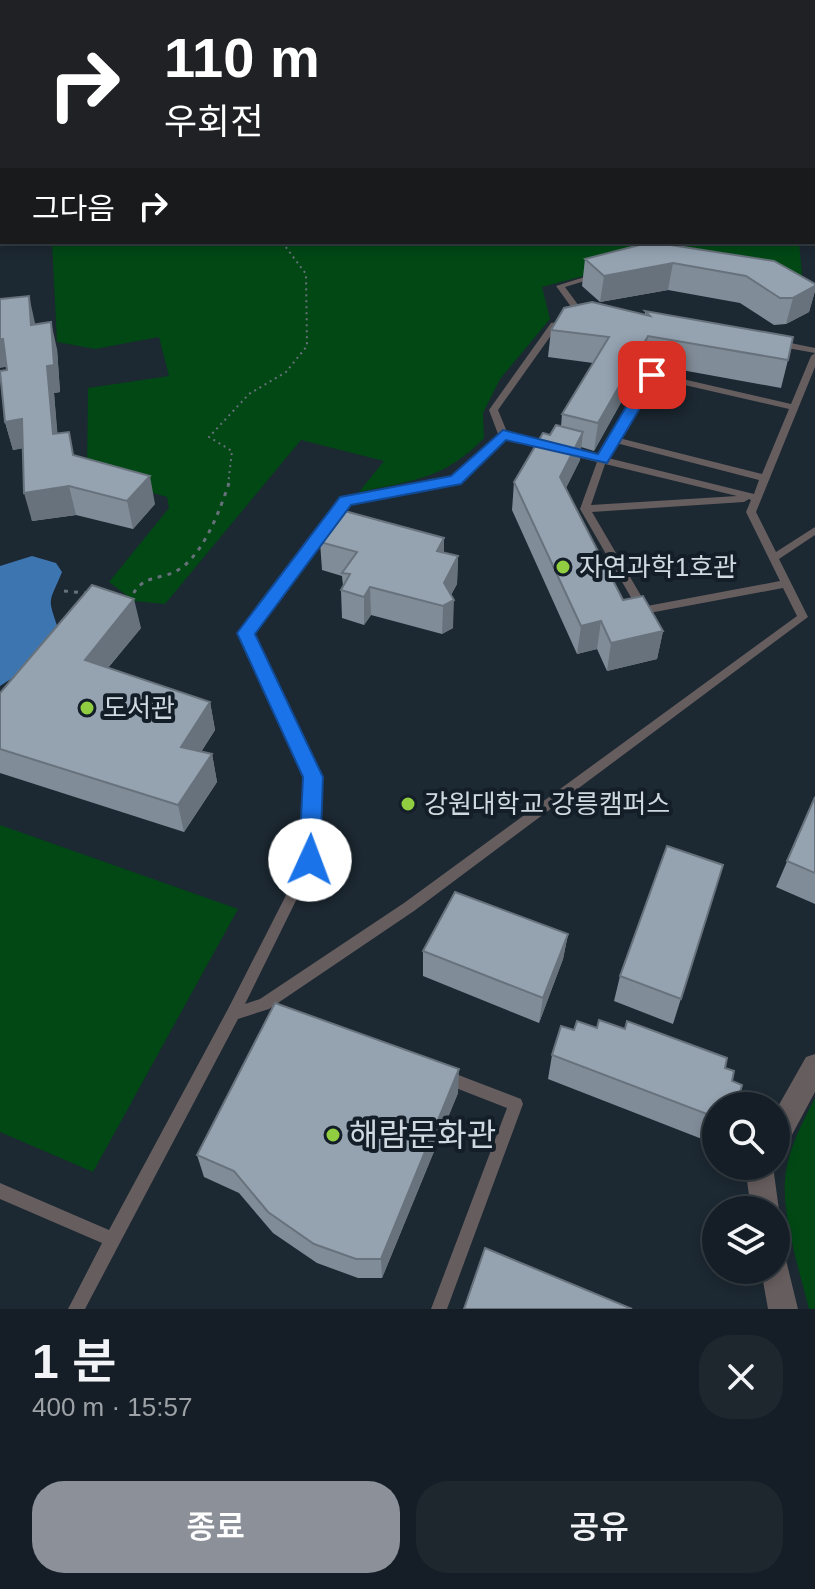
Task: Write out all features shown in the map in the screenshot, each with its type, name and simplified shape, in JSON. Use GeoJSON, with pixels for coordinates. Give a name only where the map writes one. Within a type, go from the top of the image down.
{"type":"FeatureCollection","features":[{"type":"Feature","properties":{"kind":"street"},"geometry":{"type":"LineString","coordinates":[[790,1111],[815,1066]]}},
{"type":"Feature","properties":{"kind":"street"},"geometry":{"type":"LineString","coordinates":[[779,1284],[783,1309]]}},
{"type":"Feature","properties":{"kind":"lane"},"geometry":{"type":"LineString","coordinates":[[585,320],[560,286],[604,274]]}},
{"type":"Feature","properties":{"kind":"lane"},"geometry":{"type":"LineString","coordinates":[[503,434],[493,410],[554,325],[599,318]]}},
{"type":"Feature","properties":{"kind":"lane"},"geometry":{"type":"LineString","coordinates":[[233,1014],[264,1004],[409,907],[803,617],[751,512],[815,353],[768,341]]}},
{"type":"Feature","properties":{"kind":"lane"},"geometry":{"type":"LineString","coordinates":[[786,584],[644,610],[585,509],[602,460],[652,375],[794,407]]}},
{"type":"Feature","properties":{"kind":"lane"},"geometry":{"type":"LineString","coordinates":[[503,434],[757,498]]}},
{"type":"Feature","properties":{"kind":"lane"},"geometry":{"type":"LineString","coordinates":[[76,1309],[233,1014],[310,860],[313,777],[246,633],[346,501],[456,481],[503,434]]}},
{"type":"Feature","properties":{"kind":"lane"},"geometry":{"type":"LineString","coordinates":[[614,440],[765,478]]}},
{"type":"Feature","properties":{"kind":"lane"},"geometry":{"type":"LineString","coordinates":[[585,509],[757,498]]}},
{"type":"Feature","properties":{"kind":"lane"},"geometry":{"type":"LineString","coordinates":[[774,558],[815,530]]}},
{"type":"Feature","properties":{"kind":"lane"},"geometry":{"type":"LineString","coordinates":[[264,1004],[285,1013]]}},
{"type":"Feature","properties":{"kind":"lane"},"geometry":{"type":"LineString","coordinates":[[428,1070],[516,1104],[439,1309]]}},
{"type":"Feature","properties":{"kind":"lane"},"geometry":{"type":"LineString","coordinates":[[0,1191],[113,1240]]}},
{"type":"Feature","properties":{"kind":"path"},"geometry":{"type":"LineString","coordinates":[[126,608],[135,586],[142,580],[185,565],[213,524],[236,463],[232,451],[209,437],[249,394],[286,372],[307,346],[306,274],[284,244]]}},
{"type":"Feature","properties":{"kind":"path"},"geometry":{"type":"LineString","coordinates":[[64,591],[94,593]]}},
{"type":"Feature","properties":{"kind":"green space"},"geometry":{"type":"Polygon","coordinates":[[[52,244],[799,244],[803,285],[644,260],[542,287],[550,319],[500,379],[483,413],[484,438],[469,452],[427,476],[359,492],[384,461],[301,440],[165,604],[134,601],[109,582],[169,508],[167,497],[87,474],[88,388],[169,376],[159,337],[95,349],[57,342],[52,244]]]}},
{"type":"Feature","properties":{"kind":"green space"},"geometry":{"type":"Polygon","coordinates":[[[0,825],[238,909],[93,1172],[0,1132],[0,825]]]}},
{"type":"Feature","properties":{"kind":"green space"},"geometry":{"type":"Polygon","coordinates":[[[815,1098],[815,1309],[809,1309],[790,1231],[790,1196],[785,1194],[785,1180],[790,1180],[790,1155],[815,1098]]]}},
{"type":"Feature","properties":{"kind":"water"},"geometry":{"type":"Polygon","coordinates":[[[32,556],[56,563],[62,572],[51,600],[58,628],[28,668],[0,686],[0,566],[32,556]]]}},
{"type":"Feature","properties":{"kind":"building"},"geometry":{"type":"Polygon","coordinates":[[[643,244],[664,244],[774,261],[815,286],[793,298],[780,298],[746,276],[673,263],[604,276],[585,259],[643,244]]]}},
{"type":"Feature","properties":{"kind":"building"},"geometry":{"type":"Polygon","coordinates":[[[29,296],[31,325],[51,322],[54,365],[47,366],[53,434],[69,432],[73,455],[150,476],[127,501],[69,486],[24,493],[22,419],[5,422],[0,371],[7,370],[3,339],[0,339],[0,299],[29,296]]]}},
{"type":"Feature","properties":{"kind":"building"},"geometry":{"type":"Polygon","coordinates":[[[592,302],[650,316],[645,311],[793,337],[788,360],[648,336],[598,423],[562,414],[609,337],[551,330],[564,308],[592,302]]]}},
{"type":"Feature","properties":{"kind":"building"},"geometry":{"type":"Polygon","coordinates":[[[556,425],[583,432],[560,477],[623,600],[643,596],[663,631],[611,643],[601,621],[581,626],[514,482],[543,433],[550,435],[556,425]]]}},
{"type":"Feature","properties":{"kind":"building"},"geometry":{"type":"Polygon","coordinates":[[[341,510],[444,538],[437,551],[458,556],[444,583],[454,600],[443,606],[370,587],[364,597],[341,590],[350,574],[342,573],[357,552],[320,542],[341,510]]]}},
{"type":"Feature","properties":{"kind":"building","name":"도서관"},"geometry":{"type":"Polygon","coordinates":[[[92,585],[134,599],[85,660],[210,702],[181,747],[212,754],[178,805],[0,749],[0,693],[92,585]]]}},
{"type":"Feature","properties":{"kind":"building"},"geometry":{"type":"Polygon","coordinates":[[[815,797],[815,873],[787,861],[815,797]]]}},
{"type":"Feature","properties":{"kind":"building"},"geometry":{"type":"Polygon","coordinates":[[[667,846],[723,865],[681,999],[620,976],[667,846]]]}},
{"type":"Feature","properties":{"kind":"building"},"geometry":{"type":"Polygon","coordinates":[[[455,892],[568,934],[543,998],[423,951],[455,892]]]}},
{"type":"Feature","properties":{"kind":"building","name":"해람문화관"},"geometry":{"type":"Polygon","coordinates":[[[275,1003],[459,1069],[381,1259],[356,1259],[314,1244],[268,1212],[234,1171],[197,1155],[275,1003]]]}},
{"type":"Feature","properties":{"kind":"building"},"geometry":{"type":"Polygon","coordinates":[[[599,1020],[625,1029],[627,1021],[727,1058],[725,1068],[734,1071],[732,1081],[742,1085],[740,1092],[702,1092],[702,1112],[552,1055],[561,1026],[574,1030],[577,1021],[597,1028],[599,1020]]]}},
{"type":"Feature","properties":{"kind":"building"},"geometry":{"type":"Polygon","coordinates":[[[485,1248],[632,1309],[464,1309],[485,1248]]]}},
{"type":"Feature","properties":{"kind":"place","name":"자연과학1호관"},"geometry":{"type":"Point","coordinates":[563,567]}},
{"type":"Feature","properties":{"kind":"place","name":"도서관"},"geometry":{"type":"Point","coordinates":[87,708]}},
{"type":"Feature","properties":{"kind":"place","name":"강원대학교 강릉캠퍼스"},"geometry":{"type":"Point","coordinates":[408,804]}},
{"type":"Feature","properties":{"kind":"place","name":"해람문화관"},"geometry":{"type":"Point","coordinates":[333,1135]}},
{"type":"Feature","properties":{"kind":"route"},"geometry":{"type":"LineString","coordinates":[[310,860],[313,777],[246,633],[346,501],[456,481],[503,434],[602,460],[652,375]]}}]}
